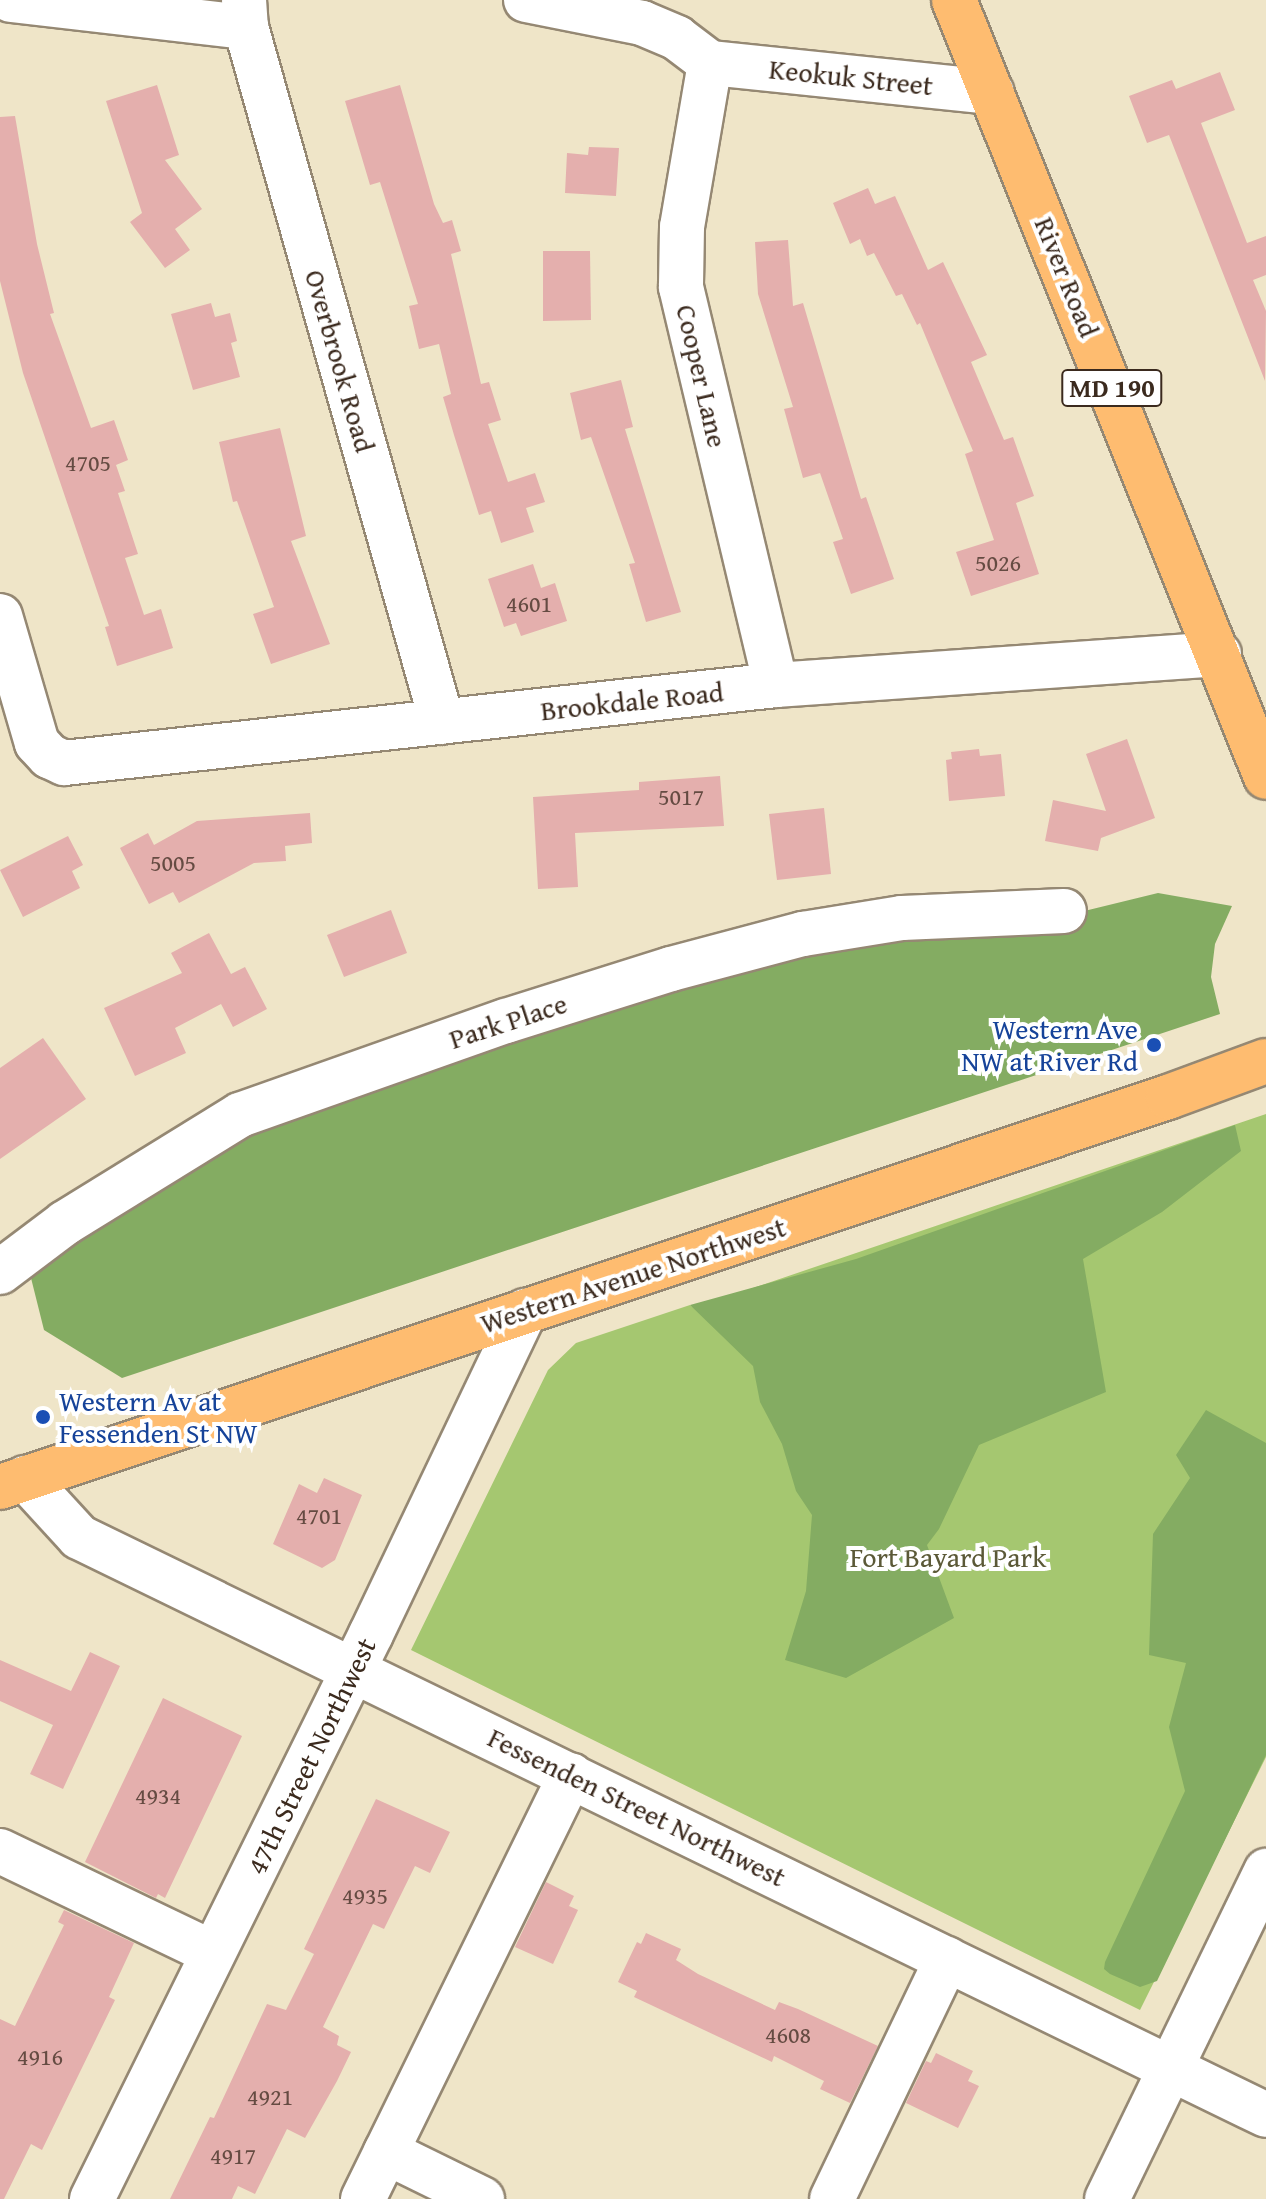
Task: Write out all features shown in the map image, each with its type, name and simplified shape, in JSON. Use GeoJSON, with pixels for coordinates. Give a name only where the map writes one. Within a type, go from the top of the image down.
{"type":"FeatureCollection","features":[{"type":"Feature","properties":{"kind":"main road","name":"River Road"},"geometry":{"type":"LineString","coordinates":[[954,0],[1266,777]]}},
{"type":"Feature","properties":{"kind":"main road","name":"Western Avenue Northwest"},"geometry":{"type":"LineString","coordinates":[[12,1482],[1168,1097],[1266,1061]]}},
{"type":"Feature","properties":{"kind":"street"},"geometry":{"type":"LineString","coordinates":[[11,0],[245,13]]}},
{"type":"Feature","properties":{"kind":"street"},"geometry":{"type":"LineString","coordinates":[[526,0],[642,23],[677,38],[710,63]]}},
{"type":"Feature","properties":{"kind":"street","name":"Overbrook Road"},"geometry":{"type":"LineString","coordinates":[[245,13],[442,722]]}},
{"type":"Feature","properties":{"kind":"street","name":"Keokuk Street"},"geometry":{"type":"LineString","coordinates":[[710,63],[992,92]]}},
{"type":"Feature","properties":{"kind":"street","name":"Cooper Lane"},"geometry":{"type":"LineString","coordinates":[[710,63],[682,227],[681,287],[776,685]]}},
{"type":"Feature","properties":{"kind":"street","name":"Brookdale Road"},"geometry":{"type":"LineString","coordinates":[[0,616],[37,743],[49,756],[64,763],[776,685],[1219,654]]}},
{"type":"Feature","properties":{"kind":"street","name":"Park Place"},"geometry":{"type":"LineString","coordinates":[[0,1272],[65,1223],[240,1115],[491,1025],[671,969],[803,934],[902,918],[1064,911]]}},
{"type":"Feature","properties":{"kind":"street","name":"47th Street Northwest"},"geometry":{"type":"LineString","coordinates":[[92,2199],[354,1669],[525,1311]]}},
{"type":"Feature","properties":{"kind":"street","name":"Fessenden Street Northwest"},"geometry":{"type":"LineString","coordinates":[[12,1482],[79,1537],[1266,2115]]}},
{"type":"Feature","properties":{"kind":"street"},"geometry":{"type":"LineString","coordinates":[[363,2199],[571,1775]]}},
{"type":"Feature","properties":{"kind":"street"},"geometry":{"type":"LineString","coordinates":[[0,1851],[213,1953]]}},
{"type":"Feature","properties":{"kind":"street"},"geometry":{"type":"LineString","coordinates":[[1107,2199],[1266,1871]]}},
{"type":"Feature","properties":{"kind":"street"},"geometry":{"type":"LineString","coordinates":[[832,2199],[947,1959]]}},
{"type":"Feature","properties":{"kind":"street"},"geometry":{"type":"LineString","coordinates":[[386,2152],[482,2199]]}},
{"type":"Feature","properties":{"kind":"green space"},"geometry":{"type":"Polygon","coordinates":[[[1158,893],[1232,906],[1215,944],[1211,977],[1220,1014],[122,1378],[44,1330],[29,1270],[262,1114],[790,954],[1027,925],[1158,893]]]}},
{"type":"Feature","properties":{"kind":"green space","name":"Fort Bayard Park"},"geometry":{"type":"Polygon","coordinates":[[[1266,1114],[1266,1757],[1140,2010],[411,1650],[548,1370],[576,1343],[690,1305],[694,1308],[1266,1114]]]}},
{"type":"Feature","properties":{"kind":"green space"},"geometry":{"type":"Polygon","coordinates":[[[1235,1125],[1241,1151],[1162,1212],[1083,1259],[1106,1392],[979,1445],[939,1529],[927,1545],[954,1618],[846,1678],[785,1660],[806,1591],[812,1515],[796,1491],[782,1444],[760,1402],[753,1366],[690,1305],[856,1259],[1235,1125]]]}},
{"type":"Feature","properties":{"kind":"green space"},"geometry":{"type":"Polygon","coordinates":[[[1206,1410],[1266,1443],[1266,1755],[1157,1981],[1140,1987],[1110,1974],[1104,1969],[1105,1962],[1185,1791],[1169,1727],[1186,1663],[1149,1655],[1153,1534],[1190,1478],[1176,1455],[1206,1410]]]}},
{"type":"Feature","properties":{"kind":"building"},"geometry":{"type":"Polygon","coordinates":[[[1220,72],[1235,110],[1201,123],[1247,243],[1266,236],[1266,275],[1253,280],[1266,311],[1265,381],[1169,135],[1147,143],[1129,96],[1172,80],[1176,89],[1220,72]]]}},
{"type":"Feature","properties":{"kind":"building"},"geometry":{"type":"Polygon","coordinates":[[[157,85],[179,155],[165,160],[202,209],[175,229],[190,250],[165,268],[130,222],[142,213],[106,101],[157,85]]]}},
{"type":"Feature","properties":{"kind":"building"},"geometry":{"type":"Polygon","coordinates":[[[400,85],[434,204],[443,223],[452,220],[461,251],[451,254],[481,384],[489,382],[501,420],[488,424],[508,482],[535,473],[545,502],[526,508],[534,532],[501,543],[491,511],[479,515],[454,435],[443,397],[451,394],[439,344],[419,349],[409,306],[418,304],[380,182],[370,185],[345,101],[400,85]]]}},
{"type":"Feature","properties":{"kind":"building"},"geometry":{"type":"Polygon","coordinates":[[[15,116],[37,244],[54,313],[50,314],[91,428],[114,420],[128,460],[116,465],[125,491],[118,493],[138,554],[125,558],[144,615],[161,609],[173,648],[117,666],[105,627],[109,626],[23,373],[0,281],[0,117],[15,116]]]}},
{"type":"Feature","properties":{"kind":"building"},"geometry":{"type":"Polygon","coordinates":[[[589,147],[619,148],[616,196],[565,193],[567,153],[588,155],[589,147]]]}},
{"type":"Feature","properties":{"kind":"building"},"geometry":{"type":"Polygon","coordinates":[[[868,188],[875,204],[895,196],[928,270],[943,262],[987,355],[971,362],[1004,440],[1013,437],[1034,496],[1016,503],[1039,574],[971,596],[956,552],[994,540],[965,454],[973,451],[920,323],[917,325],[902,294],[896,296],[874,253],[867,256],[860,239],[850,244],[833,203],[868,188]]]}},
{"type":"Feature","properties":{"kind":"building"},"geometry":{"type":"Polygon","coordinates":[[[788,240],[793,306],[803,303],[861,499],[866,497],[894,579],[851,594],[833,542],[843,539],[820,473],[803,478],[784,409],[793,407],[758,294],[755,242],[788,240]]]}},
{"type":"Feature","properties":{"kind":"building"},"geometry":{"type":"Polygon","coordinates":[[[543,251],[590,251],[591,320],[543,321],[543,251]]]}},
{"type":"Feature","properties":{"kind":"building"},"geometry":{"type":"Polygon","coordinates":[[[211,303],[215,317],[230,313],[237,341],[231,343],[240,377],[193,390],[171,314],[211,303]]]}},
{"type":"Feature","properties":{"kind":"building"},"geometry":{"type":"Polygon","coordinates":[[[621,380],[633,427],[625,429],[681,612],[646,622],[629,564],[635,563],[591,437],[581,440],[570,393],[621,380]]]}},
{"type":"Feature","properties":{"kind":"building"},"geometry":{"type":"Polygon","coordinates":[[[280,428],[306,536],[291,541],[330,644],[271,664],[253,614],[274,607],[237,501],[233,502],[219,442],[280,428]]]}},
{"type":"Feature","properties":{"kind":"building"},"geometry":{"type":"Polygon","coordinates":[[[533,564],[541,588],[555,583],[567,621],[521,636],[516,623],[504,627],[488,579],[533,564]]]}},
{"type":"Feature","properties":{"kind":"building"},"geometry":{"type":"Polygon","coordinates":[[[1127,739],[1155,818],[1101,838],[1098,851],[1045,841],[1053,800],[1106,811],[1086,754],[1127,739]]]}},
{"type":"Feature","properties":{"kind":"building"},"geometry":{"type":"Polygon","coordinates":[[[979,749],[980,756],[1001,754],[1005,796],[949,801],[946,760],[952,759],[951,752],[979,749]]]}},
{"type":"Feature","properties":{"kind":"building"},"geometry":{"type":"Polygon","coordinates":[[[720,776],[724,826],[575,833],[578,887],[538,889],[533,797],[639,790],[639,782],[720,776]]]}},
{"type":"Feature","properties":{"kind":"building"},"geometry":{"type":"Polygon","coordinates":[[[824,808],[831,874],[777,880],[769,814],[824,808]]]}},
{"type":"Feature","properties":{"kind":"building"},"geometry":{"type":"Polygon","coordinates":[[[310,813],[312,843],[285,846],[286,861],[254,863],[179,903],[173,892],[149,904],[120,848],[148,833],[154,845],[197,821],[310,813]]]}},
{"type":"Feature","properties":{"kind":"building"},"geometry":{"type":"Polygon","coordinates":[[[68,836],[83,865],[72,871],[80,888],[23,917],[0,870],[68,836]]]}},
{"type":"Feature","properties":{"kind":"building"},"geometry":{"type":"Polygon","coordinates":[[[391,910],[407,953],[344,977],[327,935],[391,910]]]}},
{"type":"Feature","properties":{"kind":"building"},"geometry":{"type":"Polygon","coordinates":[[[209,933],[231,974],[245,967],[267,1009],[233,1027],[221,1004],[175,1028],[186,1053],[135,1076],[104,1008],[182,973],[171,953],[209,933]]]}},
{"type":"Feature","properties":{"kind":"building"},"geometry":{"type":"Polygon","coordinates":[[[43,1038],[86,1099],[0,1159],[0,1068],[43,1038]]]}},
{"type":"Feature","properties":{"kind":"building"},"geometry":{"type":"Polygon","coordinates":[[[324,1478],[362,1495],[335,1560],[322,1568],[273,1544],[299,1484],[317,1493],[324,1478]]]}},
{"type":"Feature","properties":{"kind":"building"},"geometry":{"type":"Polygon","coordinates":[[[90,1652],[120,1666],[63,1789],[30,1774],[53,1725],[0,1701],[0,1660],[71,1691],[90,1652]]]}},
{"type":"Feature","properties":{"kind":"building"},"geometry":{"type":"Polygon","coordinates":[[[163,1698],[242,1736],[165,1898],[158,1894],[156,1898],[85,1862],[163,1698]]]}},
{"type":"Feature","properties":{"kind":"building"},"geometry":{"type":"Polygon","coordinates":[[[376,1799],[450,1832],[430,1873],[415,1866],[384,1929],[373,1924],[323,2027],[339,2036],[337,2045],[351,2052],[337,2081],[305,2138],[287,2129],[255,2194],[238,2186],[232,2199],[170,2199],[210,2117],[214,2118],[267,2004],[286,2010],[314,1954],[304,1949],[376,1799]]]}},
{"type":"Feature","properties":{"kind":"building"},"geometry":{"type":"Polygon","coordinates":[[[546,1882],[574,1896],[569,1906],[578,1910],[553,1964],[515,1947],[546,1882]]]}},
{"type":"Feature","properties":{"kind":"building"},"geometry":{"type":"Polygon","coordinates":[[[64,1910],[134,1943],[109,1997],[115,2000],[42,2150],[31,2144],[4,2199],[0,2199],[0,2019],[15,2026],[64,1925],[58,1922],[64,1910]]]}},
{"type":"Feature","properties":{"kind":"building"},"geometry":{"type":"Polygon","coordinates":[[[646,1933],[681,1949],[676,1960],[698,1974],[775,2010],[779,2002],[878,2046],[850,2103],[820,2089],[824,2081],[774,2056],[772,2062],[634,1997],[637,1991],[618,1982],[637,1942],[641,1944],[646,1933]]]}},
{"type":"Feature","properties":{"kind":"building"},"geometry":{"type":"Polygon","coordinates":[[[936,2053],[973,2071],[968,2081],[979,2086],[958,2128],[906,2103],[926,2061],[931,2063],[936,2053]]]}},
{"type":"Feature","properties":{"kind":"place","name":"Western Ave NW at River Rd"},"geometry":{"type":"Point","coordinates":[1154,1045]}},
{"type":"Feature","properties":{"kind":"place","name":"Western Av at Fessenden St NW"},"geometry":{"type":"Point","coordinates":[43,1417]}}]}
